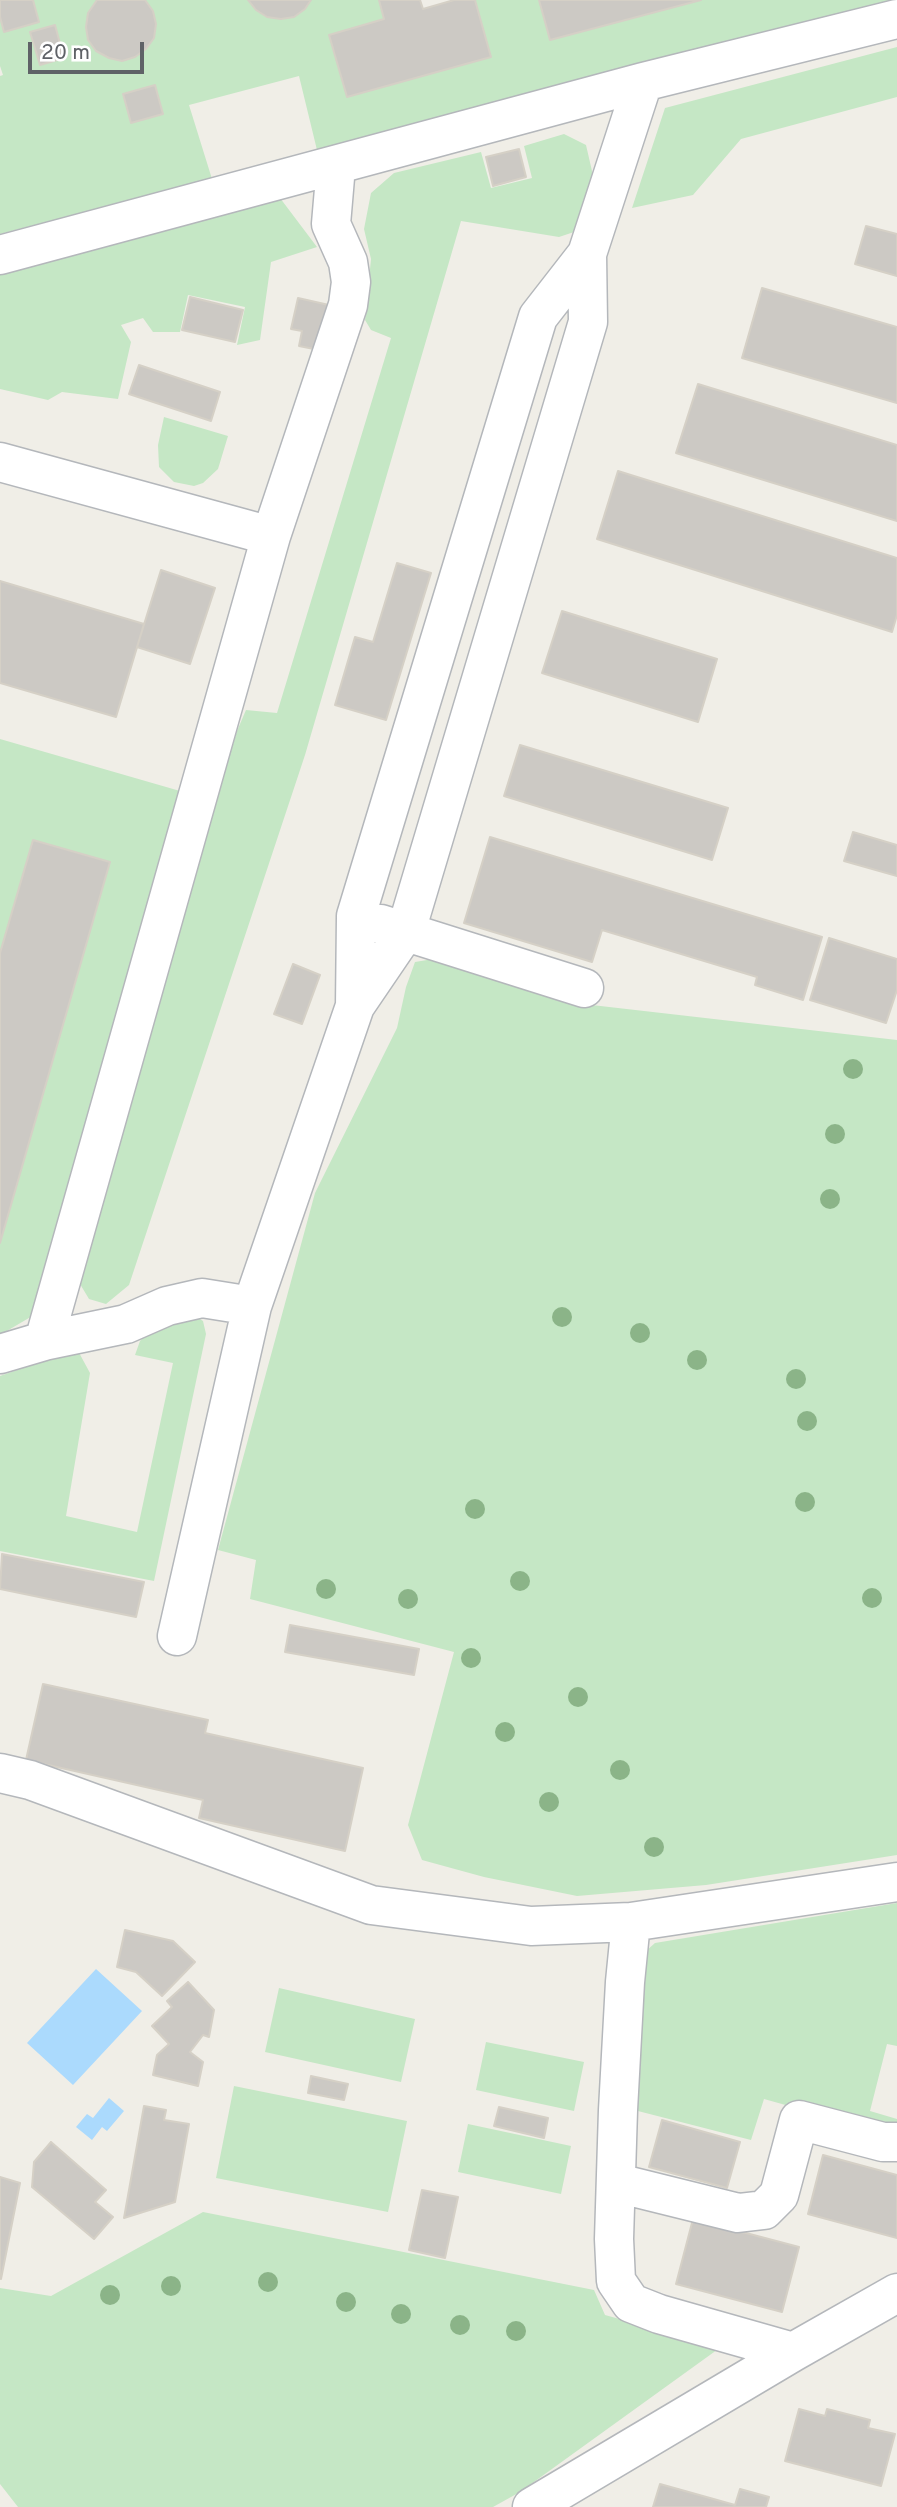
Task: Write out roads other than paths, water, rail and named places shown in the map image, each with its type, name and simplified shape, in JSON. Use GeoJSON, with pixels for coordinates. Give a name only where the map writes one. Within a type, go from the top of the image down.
{"type":"FeatureCollection","features":[{"type":"Feature","properties":{"kind":"lane"},"geometry":{"type":"LineString","coordinates":[[0,255],[643,82],[897,19]]}},
{"type":"Feature","properties":{"kind":"lane"},"geometry":{"type":"LineString","coordinates":[[177,1636],[252,1307],[355,1006],[406,932],[588,322],[587,254],[643,82]]}},
{"type":"Feature","properties":{"kind":"lane"},"geometry":{"type":"LineString","coordinates":[[44,1341],[271,536],[348,305],[351,282],[348,262],[331,224],[336,166]]}},
{"type":"Feature","properties":{"kind":"lane"},"geometry":{"type":"LineString","coordinates":[[355,1006],[356,916],[538,317],[587,254]]}},
{"type":"Feature","properties":{"kind":"lane"},"geometry":{"type":"LineString","coordinates":[[0,462],[271,536]]}},
{"type":"Feature","properties":{"kind":"lane"},"geometry":{"type":"LineString","coordinates":[[356,916],[584,988]]}},
{"type":"Feature","properties":{"kind":"lane"},"geometry":{"type":"LineString","coordinates":[[0,1354],[44,1341],[126,1324],[167,1306],[202,1298],[252,1307]]}},
{"type":"Feature","properties":{"kind":"lane"},"geometry":{"type":"LineString","coordinates":[[0,1773],[30,1780],[371,1905],[531,1926],[632,1922],[897,1882]]}},
{"type":"Feature","properties":{"kind":"lane"},"geometry":{"type":"LineString","coordinates":[[632,1922],[625,1982],[618,2110],[614,2239],[616,2281],[631,2303],[659,2314],[793,2352]]}},
{"type":"Feature","properties":{"kind":"lane"},"geometry":{"type":"LineString","coordinates":[[617,2183],[738,2213],[764,2210],[779,2195],[799,2120],[883,2142],[897,2142]]}},
{"type":"Feature","properties":{"kind":"lane"},"geometry":{"type":"LineString","coordinates":[[532,2507],[897,2293]]}},
{"type":"Feature","properties":{"kind":"water"},"geometry":{"type":"Polygon","coordinates":[[[96,1969],[142,2011],[73,2085],[27,2043],[96,1969]]]}},
{"type":"Feature","properties":{"kind":"water"},"geometry":{"type":"Polygon","coordinates":[[[109,2098],[124,2111],[107,2131],[102,2127],[92,2140],[76,2127],[87,2114],[93,2118],[109,2098]]]}}]}
